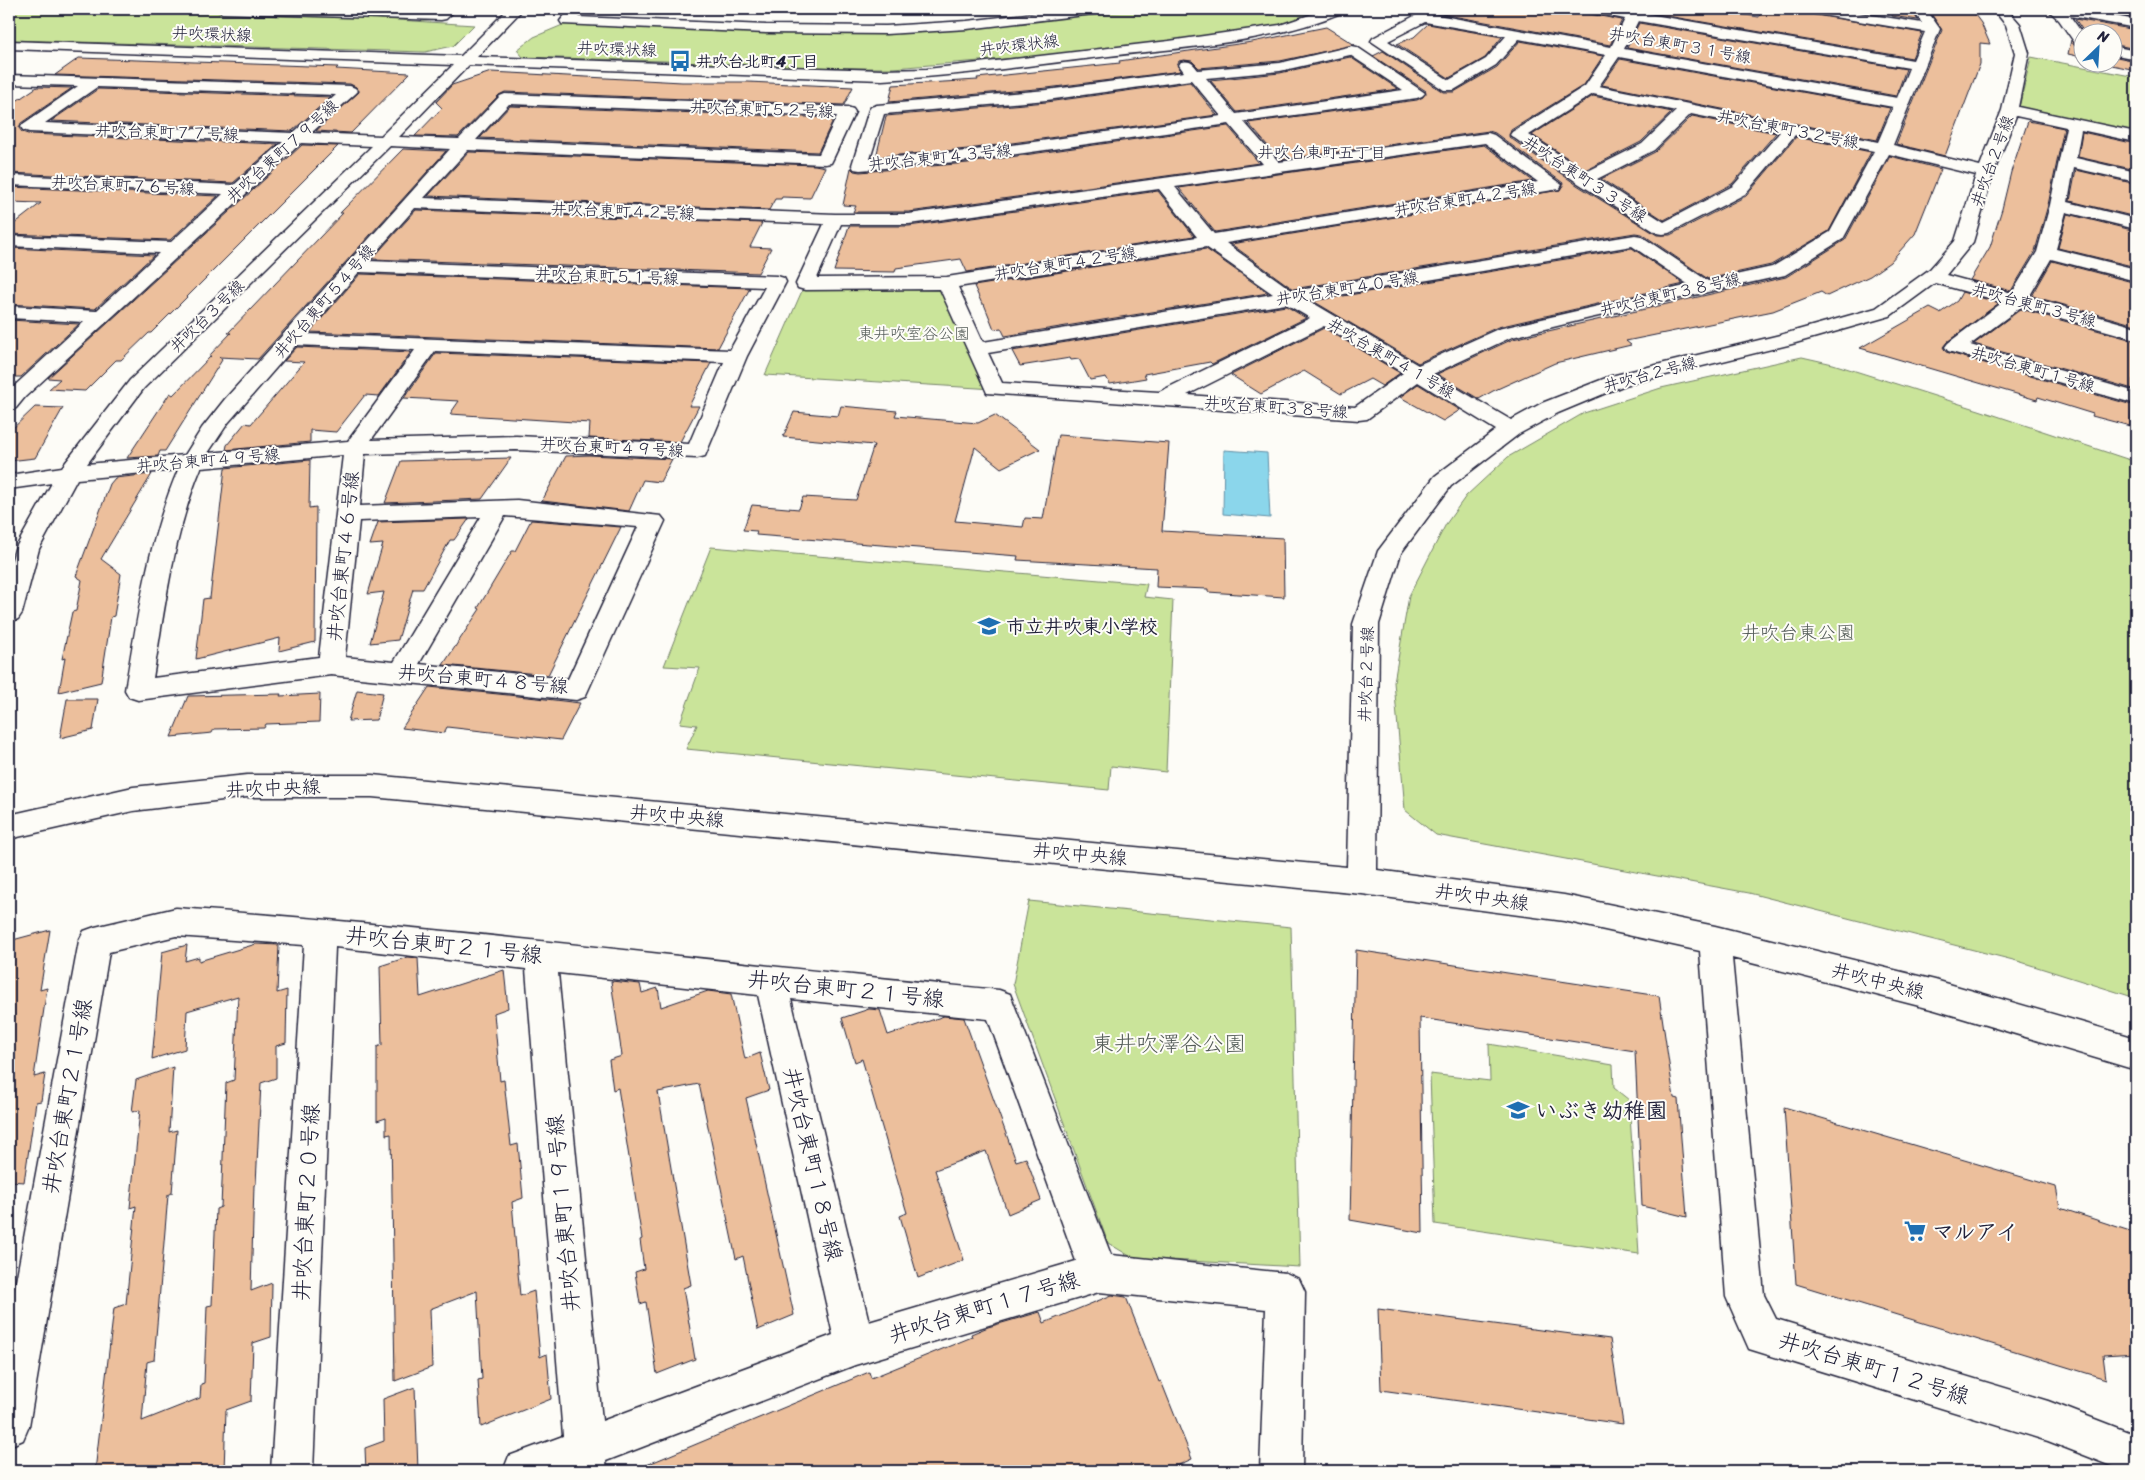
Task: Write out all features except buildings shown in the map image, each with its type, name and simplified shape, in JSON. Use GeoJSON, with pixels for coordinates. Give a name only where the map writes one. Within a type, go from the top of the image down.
{"type":"FeatureCollection","features":[{"type":"Feature","properties":{"kind":"street"},"geometry":{"type":"LineString","coordinates":[[222,9],[441,16],[449,9]]}},
{"type":"Feature","properties":{"kind":"street","name":"井吹台３号線"},"geometry":{"type":"LineString","coordinates":[[9,613],[27,549],[64,482],[137,384],[385,142],[516,9]]}},
{"type":"Feature","properties":{"kind":"street"},"geometry":{"type":"LineString","coordinates":[[577,9],[566,21],[823,30],[886,30],[954,26],[1032,13],[1101,9]]}},
{"type":"Feature","properties":{"kind":"street","name":"井吹環状線"},"geometry":{"type":"LineString","coordinates":[[9,45],[882,75],[927,73],[1169,45],[1282,29],[1338,9]]}},
{"type":"Feature","properties":{"kind":"street"},"geometry":{"type":"LineString","coordinates":[[1594,9],[1635,12],[1916,66]]}},
{"type":"Feature","properties":{"kind":"street"},"geometry":{"type":"LineString","coordinates":[[1810,9],[1933,29]]}},
{"type":"Feature","properties":{"kind":"street"},"geometry":{"type":"LineString","coordinates":[[1919,9],[1933,29]]}},
{"type":"Feature","properties":{"kind":"street","name":"井吹台２号線"},"geometry":{"type":"LineString","coordinates":[[1362,881],[1366,624],[1390,551],[1443,481],[1511,429],[1550,408],[1618,380],[1785,340],[1883,312],[1933,276],[1964,242],[1986,172],[2010,110],[2022,53],[2013,24],[2000,9]]}},
{"type":"Feature","properties":{"kind":"street"},"geometry":{"type":"LineString","coordinates":[[2054,9],[2136,24]]}},
{"type":"Feature","properties":{"kind":"street"},"geometry":{"type":"LineString","coordinates":[[2054,9],[2064,17],[2072,29]]}},
{"type":"Feature","properties":{"kind":"street","name":"井吹台東町３３号線"},"geometry":{"type":"LineString","coordinates":[[1635,12],[1616,51],[1590,89],[1518,135],[1663,229],[1739,190],[1792,129]]}},
{"type":"Feature","properties":{"kind":"street"},"geometry":{"type":"LineString","coordinates":[[1426,13],[1378,41],[1449,87],[1491,62],[1516,33]]}},
{"type":"Feature","properties":{"kind":"street","name":"井吹台東町３１号線"},"geometry":{"type":"LineString","coordinates":[[1426,13],[1516,33],[1902,104]]}},
{"type":"Feature","properties":{"kind":"street"},"geometry":{"type":"LineString","coordinates":[[886,30],[891,16]]}},
{"type":"Feature","properties":{"kind":"street","name":"井吹台東町３８号線"},"geometry":{"type":"LineString","coordinates":[[947,282],[994,389],[1162,399],[1359,414],[1417,373],[1505,333],[1778,270],[1837,235],[1884,148],[1916,66],[1933,29]]}},
{"type":"Feature","properties":{"kind":"street"},"geometry":{"type":"LineString","coordinates":[[1169,45],[1274,167]]}},
{"type":"Feature","properties":{"kind":"street","name":"井吹台東町４３号線"},"geometry":{"type":"LineString","coordinates":[[1352,50],[1417,94],[1233,119],[968,156],[860,165],[877,110],[1047,95],[1193,75],[1280,67],[1352,50]]}},
{"type":"Feature","properties":{"kind":"street"},"geometry":{"type":"LineString","coordinates":[[2122,52],[2136,55]]}},
{"type":"Feature","properties":{"kind":"street","name":"井吹台東町７９号線"},"geometry":{"type":"LineString","coordinates":[[9,79],[350,91],[238,190],[102,317],[12,396]]}},
{"type":"Feature","properties":{"kind":"street","name":"井吹台東町７７号線"},"geometry":{"type":"LineString","coordinates":[[95,81],[28,127],[385,142]]}},
{"type":"Feature","properties":{"kind":"street","name":"井吹台東町３２号線"},"geometry":{"type":"LineString","coordinates":[[1590,89],[1884,148],[1986,172]]}},
{"type":"Feature","properties":{"kind":"street","name":"井吹台東町５２号線"},"geometry":{"type":"LineString","coordinates":[[385,142],[462,146],[825,159],[847,112],[505,99],[462,146]]}},
{"type":"Feature","properties":{"kind":"street"},"geometry":{"type":"LineString","coordinates":[[1584,179],[1648,147],[1687,109]]}},
{"type":"Feature","properties":{"kind":"street"},"geometry":{"type":"LineString","coordinates":[[2010,110],[2136,137]]}},
{"type":"Feature","properties":{"kind":"street","name":"井吹台東町１号線"},"geometry":{"type":"LineString","coordinates":[[2074,124],[2058,205],[2046,252],[2017,301],[1955,347],[2136,398]]}},
{"type":"Feature","properties":{"kind":"street","name":"井吹台東町４２号線"},"geometry":{"type":"LineString","coordinates":[[411,203],[835,220],[909,219],[1488,138],[1553,184],[947,282],[805,284],[835,220]]}},
{"type":"Feature","properties":{"kind":"street","name":"井吹台東町５４号線"},"geometry":{"type":"LineString","coordinates":[[192,462],[214,428],[354,266],[462,146]]}},
{"type":"Feature","properties":{"kind":"street"},"geometry":{"type":"LineString","coordinates":[[2067,161],[2136,177]]}},
{"type":"Feature","properties":{"kind":"street","name":"井吹台東町７６号線"},"geometry":{"type":"LineString","coordinates":[[9,180],[238,190]]}},
{"type":"Feature","properties":{"kind":"street","name":"井吹台東町４１号線"},"geometry":{"type":"LineString","coordinates":[[1162,183],[1209,240],[1289,297],[1511,429]]}},
{"type":"Feature","properties":{"kind":"street"},"geometry":{"type":"LineString","coordinates":[[2058,205],[2136,224]]}},
{"type":"Feature","properties":{"kind":"street","name":"井吹台東町４０号線"},"geometry":{"type":"LineString","coordinates":[[977,349],[1636,240],[1704,286]]}},
{"type":"Feature","properties":{"kind":"street"},"geometry":{"type":"LineString","coordinates":[[9,241],[176,248]]}},
{"type":"Feature","properties":{"kind":"street"},"geometry":{"type":"LineString","coordinates":[[2046,252],[2136,275]]}},
{"type":"Feature","properties":{"kind":"street","name":"井吹台東町５１号線"},"geometry":{"type":"LineString","coordinates":[[354,266],[777,282],[737,356]]}},
{"type":"Feature","properties":{"kind":"street","name":"井吹台東町３号線"},"geometry":{"type":"LineString","coordinates":[[1933,276],[2136,333]]}},
{"type":"Feature","properties":{"kind":"street"},"geometry":{"type":"LineString","coordinates":[[9,312],[102,317]]}},
{"type":"Feature","properties":{"kind":"street"},"geometry":{"type":"LineString","coordinates":[[1162,399],[1324,318]]}},
{"type":"Feature","properties":{"kind":"street"},"geometry":{"type":"LineString","coordinates":[[291,339],[737,356]]}},
{"type":"Feature","properties":{"kind":"street"},"geometry":{"type":"LineString","coordinates":[[355,447],[429,345]]}},
{"type":"Feature","properties":{"kind":"street","name":"井吹台東町４９号線"},"geometry":{"type":"LineString","coordinates":[[64,482],[192,462],[355,447],[516,442],[697,451],[737,356]]}},
{"type":"Feature","properties":{"kind":"street","name":"井吹台東町４６号線"},"geometry":{"type":"LineString","coordinates":[[331,666],[355,447]]}},
{"type":"Feature","properties":{"kind":"street","name":"井吹台東町４８号線"},"geometry":{"type":"LineString","coordinates":[[192,462],[168,527],[138,690],[331,666],[576,690],[653,521],[517,508],[348,514]]}},
{"type":"Feature","properties":{"kind":"street"},"geometry":{"type":"LineString","coordinates":[[9,482],[64,482]]}},
{"type":"Feature","properties":{"kind":"street"},"geometry":{"type":"LineString","coordinates":[[9,500],[64,482]]}},
{"type":"Feature","properties":{"kind":"street"},"geometry":{"type":"LineString","coordinates":[[401,672],[498,509]]}},
{"type":"Feature","properties":{"kind":"street","name":"井吹中央線"},"geometry":{"type":"LineString","coordinates":[[9,827],[133,800],[247,786],[372,786],[1362,881],[1564,908],[1715,940],[1935,995],[2136,1054]]}},
{"type":"Feature","properties":{"kind":"street","name":"井吹台東町２１号線"},"geometry":{"type":"LineString","coordinates":[[9,1426],[94,941],[176,922],[320,932],[771,982],[999,1005],[1099,1273]]}},
{"type":"Feature","properties":{"kind":"street","name":"井吹台東町２０号線"},"geometry":{"type":"LineString","coordinates":[[292,1471],[320,932]]}},
{"type":"Feature","properties":{"kind":"street","name":"井吹台東町１２号線"},"geometry":{"type":"LineString","coordinates":[[1715,940],[1745,1297],[1763,1335],[2048,1421],[2136,1455]]}},
{"type":"Feature","properties":{"kind":"street","name":"井吹台東町１９号線"},"geometry":{"type":"LineString","coordinates":[[541,955],[585,1460]]}},
{"type":"Feature","properties":{"kind":"street","name":"井吹台東町１８号線"},"geometry":{"type":"LineString","coordinates":[[771,982],[855,1346]]}},
{"type":"Feature","properties":{"kind":"street","name":"井吹台東町１７号線"},"geometry":{"type":"LineString","coordinates":[[524,1471],[585,1460],[855,1346],[1099,1273],[1286,1292],[1281,1471]]}},
{"type":"Feature","properties":{"kind":"green space"},"geometry":{"type":"Polygon","coordinates":[[[9,9],[154,9],[337,16],[474,25],[453,46],[425,52],[9,40],[9,9]]]}},
{"type":"Feature","properties":{"kind":"green space"},"geometry":{"type":"Polygon","coordinates":[[[1146,9],[1327,9],[1278,25],[1200,38],[1078,53],[893,68],[784,68],[665,61],[523,57],[517,50],[534,37],[565,24],[814,32],[933,31],[1146,9]]]}},
{"type":"Feature","properties":{"kind":"green space"},"geometry":{"type":"Polygon","coordinates":[[[2031,57],[2072,65],[2072,72],[2110,72],[2136,77],[2136,132],[2019,108],[2031,57]]]}},
{"type":"Feature","properties":{"kind":"green space","name":"東井吹室谷公園"},"geometry":{"type":"Polygon","coordinates":[[[947,283],[994,389],[765,375],[805,284],[947,283]]]}},
{"type":"Feature","properties":{"kind":"green space","name":"井吹台東公園"},"geometry":{"type":"Polygon","coordinates":[[[1802,357],[1833,364],[2136,462],[2136,998],[2021,962],[1749,893],[1436,835],[1405,810],[1394,682],[1409,596],[1446,524],[1466,496],[1508,457],[1584,413],[1661,388],[1802,357]]]}},
{"type":"Feature","properties":{"kind":"green space"},"geometry":{"type":"Polygon","coordinates":[[[711,547],[1147,584],[1144,597],[1173,600],[1166,772],[1111,766],[1109,790],[686,749],[697,725],[680,723],[700,668],[664,666],[711,547]]]}},
{"type":"Feature","properties":{"kind":"green space","name":"東井吹澤谷公園"},"geometry":{"type":"Polygon","coordinates":[[[1029,901],[1291,927],[1300,1267],[1133,1258],[1108,1243],[1013,984],[1029,901]]]}},
{"type":"Feature","properties":{"kind":"green space"},"geometry":{"type":"Polygon","coordinates":[[[1489,1044],[1613,1065],[1614,1088],[1629,1100],[1639,1254],[1435,1224],[1430,1074],[1490,1081],[1489,1044]]]}},
{"type":"Feature","properties":{"kind":"water"},"geometry":{"type":"Polygon","coordinates":[[[1224,450],[1267,453],[1270,518],[1223,514],[1224,450]]]}},
{"type":"Feature","properties":{"kind":"place","name":"井吹台北町4丁目"},"geometry":{"type":"Point","coordinates":[680,61]}},
{"type":"Feature","properties":{"kind":"place","name":"市立井吹東小学校"},"geometry":{"type":"Point","coordinates":[989,626]}},
{"type":"Feature","properties":{"kind":"place","name":"いぶき幼稚園"},"geometry":{"type":"Point","coordinates":[1518,1110]}},
{"type":"Feature","properties":{"kind":"place","name":"マルアイ"},"geometry":{"type":"Point","coordinates":[1915,1231]}},
{"type":"Feature","properties":{"kind":"district","name":"井吹台東町五丁目"},"geometry":{"type":"Point","coordinates":[1322,152]}}]}
